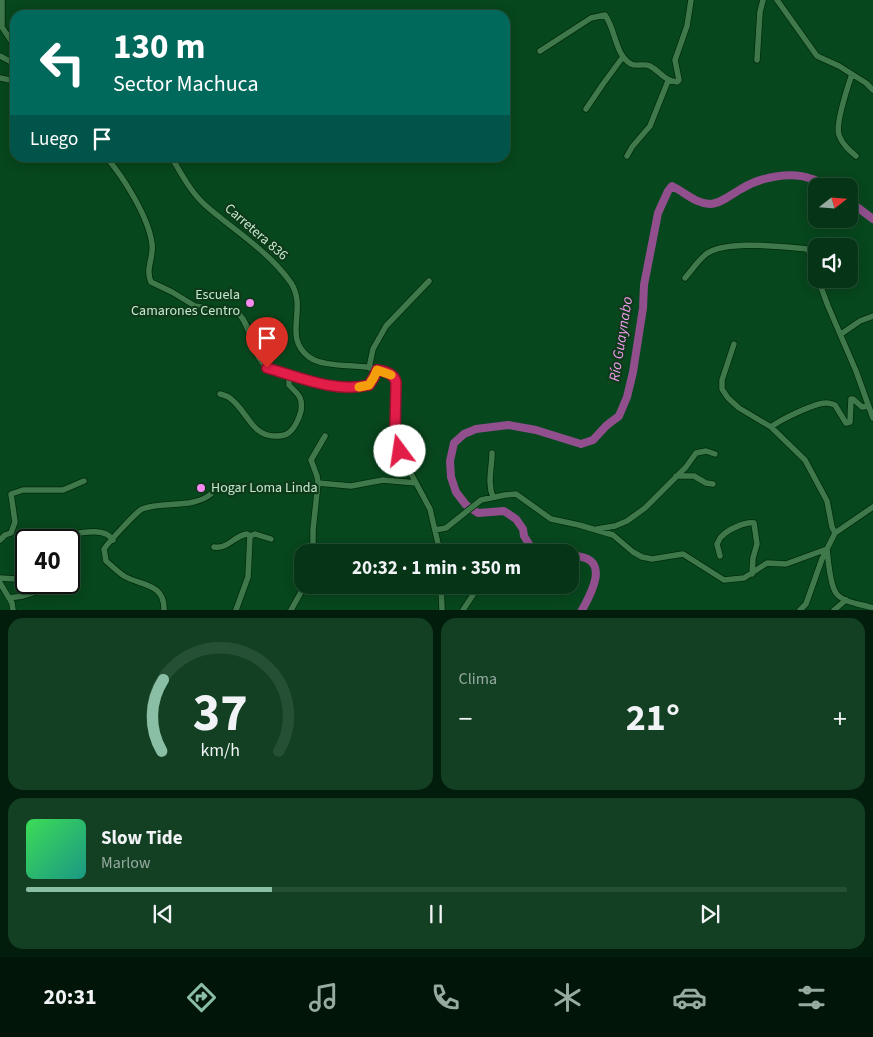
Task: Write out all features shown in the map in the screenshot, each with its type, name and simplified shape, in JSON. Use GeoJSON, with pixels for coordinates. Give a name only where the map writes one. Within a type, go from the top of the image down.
{"type":"FeatureCollection","features":[{"type":"Feature","properties":{"kind":"street"},"geometry":{"type":"LineString","coordinates":[[2,0],[2,27],[10,39]]}},
{"type":"Feature","properties":{"kind":"street"},"geometry":{"type":"LineString","coordinates":[[540,51],[591,18],[605,15],[611,24],[622,58],[632,65],[650,66],[668,81],[677,82],[680,80],[675,60],[687,26],[691,0]]}},
{"type":"Feature","properties":{"kind":"street"},"geometry":{"type":"LineString","coordinates":[[757,60],[760,12],[763,0]]}},
{"type":"Feature","properties":{"kind":"street"},"geometry":{"type":"LineString","coordinates":[[777,0],[817,56],[839,66],[866,83],[873,90]]}},
{"type":"Feature","properties":{"kind":"street"},"geometry":{"type":"LineString","coordinates":[[586,109],[622,58]]}},
{"type":"Feature","properties":{"kind":"street"},"geometry":{"type":"LineString","coordinates":[[852,74],[843,104],[838,134],[846,147],[856,156]]}},
{"type":"Feature","properties":{"kind":"street"},"geometry":{"type":"LineString","coordinates":[[627,156],[632,147],[650,126],[668,81]]}},
{"type":"Feature","properties":{"kind":"street"},"geometry":{"type":"LineString","coordinates":[[110,162],[127,183],[151,234],[153,247],[148,274],[151,282],[195,306],[239,314],[246,324],[253,346],[262,363],[267,368],[324,384],[355,388],[369,385],[377,370]]}},
{"type":"Feature","properties":{"kind":"street","name":"Carretera 836"},"geometry":{"type":"LineString","coordinates":[[174,162],[189,186],[204,203],[258,247],[292,285],[299,303],[296,338],[305,353],[311,358],[323,362],[369,368],[389,374],[396,379],[394,428],[396,441],[430,508],[438,544]]}},
{"type":"Feature","properties":{"kind":"street"},"geometry":{"type":"LineString","coordinates":[[685,278],[706,254],[714,250],[727,247],[768,245],[808,249]]}},
{"type":"Feature","properties":{"kind":"street"},"geometry":{"type":"LineString","coordinates":[[369,368],[373,349],[386,326],[429,281]]}},
{"type":"Feature","properties":{"kind":"street"},"geometry":{"type":"LineString","coordinates":[[822,288],[873,418]]}},
{"type":"Feature","properties":{"kind":"street"},"geometry":{"type":"LineString","coordinates":[[841,334],[860,321],[873,316]]}},
{"type":"Feature","properties":{"kind":"street"},"geometry":{"type":"LineString","coordinates":[[734,344],[722,380],[722,389],[728,398],[739,408],[770,427],[805,460],[827,501],[835,533]]}},
{"type":"Feature","properties":{"kind":"street"},"geometry":{"type":"LineString","coordinates":[[220,394],[230,398],[259,431],[266,436],[282,436],[289,433],[300,416],[302,404],[300,395],[289,385],[289,374]]}},
{"type":"Feature","properties":{"kind":"street"},"geometry":{"type":"LineString","coordinates":[[770,427],[819,404],[835,405],[846,423],[850,422],[851,419],[851,399],[862,406],[868,406]]}},
{"type":"Feature","properties":{"kind":"street"},"geometry":{"type":"LineString","coordinates":[[313,544],[318,483],[310,460],[324,436]]}},
{"type":"Feature","properties":{"kind":"street"},"geometry":{"type":"LineString","coordinates":[[595,529],[615,526],[627,521],[645,508],[686,467],[696,453],[706,451],[715,454]]}},
{"type":"Feature","properties":{"kind":"street"},"geometry":{"type":"LineString","coordinates":[[492,453],[490,481],[493,497]]}},
{"type":"Feature","properties":{"kind":"street"},"geometry":{"type":"LineString","coordinates":[[676,476],[694,476],[706,483],[713,484]]}},
{"type":"Feature","properties":{"kind":"street"},"geometry":{"type":"LineString","coordinates":[[318,483],[351,486],[383,480],[416,483]]}},
{"type":"Feature","properties":{"kind":"street"},"geometry":{"type":"LineString","coordinates":[[0,540],[5,535],[11,534],[14,528],[10,494],[23,490],[63,490],[84,481]]}},
{"type":"Feature","properties":{"kind":"street"},"geometry":{"type":"LineString","coordinates":[[164,610],[162,595],[155,589],[125,576],[106,561],[104,549],[133,516],[143,508],[197,500],[211,494]]}},
{"type":"Feature","properties":{"kind":"street"},"geometry":{"type":"LineString","coordinates":[[435,530],[445,529],[481,500],[516,494],[551,520],[595,529],[613,535],[642,557],[652,558],[683,554],[724,580],[744,578],[767,563],[786,564],[827,549]]}},
{"type":"Feature","properties":{"kind":"street"},"geometry":{"type":"LineString","coordinates":[[800,610],[806,604],[835,533],[873,507]]}},
{"type":"Feature","properties":{"kind":"street"},"geometry":{"type":"LineString","coordinates":[[720,556],[717,544],[721,537],[743,524],[754,523],[757,544],[753,558],[752,574]]}},
{"type":"Feature","properties":{"kind":"street"},"geometry":{"type":"LineString","coordinates":[[80,534],[89,532],[104,533],[113,540]]}},
{"type":"Feature","properties":{"kind":"street"},"geometry":{"type":"LineString","coordinates":[[214,547],[227,546],[243,534],[250,536],[255,534],[270,539]]}},
{"type":"Feature","properties":{"kind":"street"},"geometry":{"type":"LineString","coordinates":[[236,610],[248,576],[250,536]]}},
{"type":"Feature","properties":{"kind":"street"},"geometry":{"type":"LineString","coordinates":[[827,549],[829,570],[835,592],[846,600],[873,608]]}},
{"type":"Feature","properties":{"kind":"street"},"geometry":{"type":"LineString","coordinates":[[0,578],[15,578]]}},
{"type":"Feature","properties":{"kind":"street"},"geometry":{"type":"LineString","coordinates":[[0,583],[9,598],[13,610]]}},
{"type":"Feature","properties":{"kind":"street"},"geometry":{"type":"LineString","coordinates":[[9,598],[29,594]]}},
{"type":"Feature","properties":{"kind":"street"},"geometry":{"type":"LineString","coordinates":[[291,610],[300,594]]}},
{"type":"Feature","properties":{"kind":"street"},"geometry":{"type":"LineString","coordinates":[[441,594],[442,610]]}},
{"type":"Feature","properties":{"kind":"street"},"geometry":{"type":"LineString","coordinates":[[463,610],[473,595]]}},
{"type":"Feature","properties":{"kind":"street"},"geometry":{"type":"LineString","coordinates":[[834,610],[846,600]]}},
{"type":"Feature","properties":{"kind":"waterway","name":"Río Guaynabo"},"geometry":{"type":"LineString","coordinates":[[529,544],[524,536],[523,529],[516,519],[504,511],[478,513],[466,505],[456,492],[451,477],[450,461],[454,443],[464,434],[476,429],[508,425],[536,430],[581,444],[593,440],[607,425],[619,416],[627,397],[643,308],[644,285],[658,213],[672,186],[695,200],[714,204],[766,178],[785,175],[808,178]]}},
{"type":"Feature","properties":{"kind":"waterway","name":"Río Guaynabo"},"geometry":{"type":"LineString","coordinates":[[858,208],[873,219]]}},
{"type":"Feature","properties":{"kind":"waterway","name":"Río Guaynabo"},"geometry":{"type":"LineString","coordinates":[[579,557],[591,561],[595,567],[596,574],[591,592],[582,610]]}},
{"type":"Feature","properties":{"kind":"slow traffic"},"geometry":{"type":"LineString","coordinates":[[359,387],[369,385],[377,370],[391,375]]}},
{"type":"Feature","properties":{"kind":"place","name":"Escuela Camarones Centro"},"geometry":{"type":"Point","coordinates":[250,303]}},
{"type":"Feature","properties":{"kind":"place","name":"Hogar Loma Linda"},"geometry":{"type":"Point","coordinates":[201,488]}},
{"type":"Feature","properties":{"kind":"route"},"geometry":{"type":"LineString","coordinates":[[267,368],[324,384],[355,388],[369,385],[377,370],[394,376],[396,382],[394,428],[400,451]]}}]}
